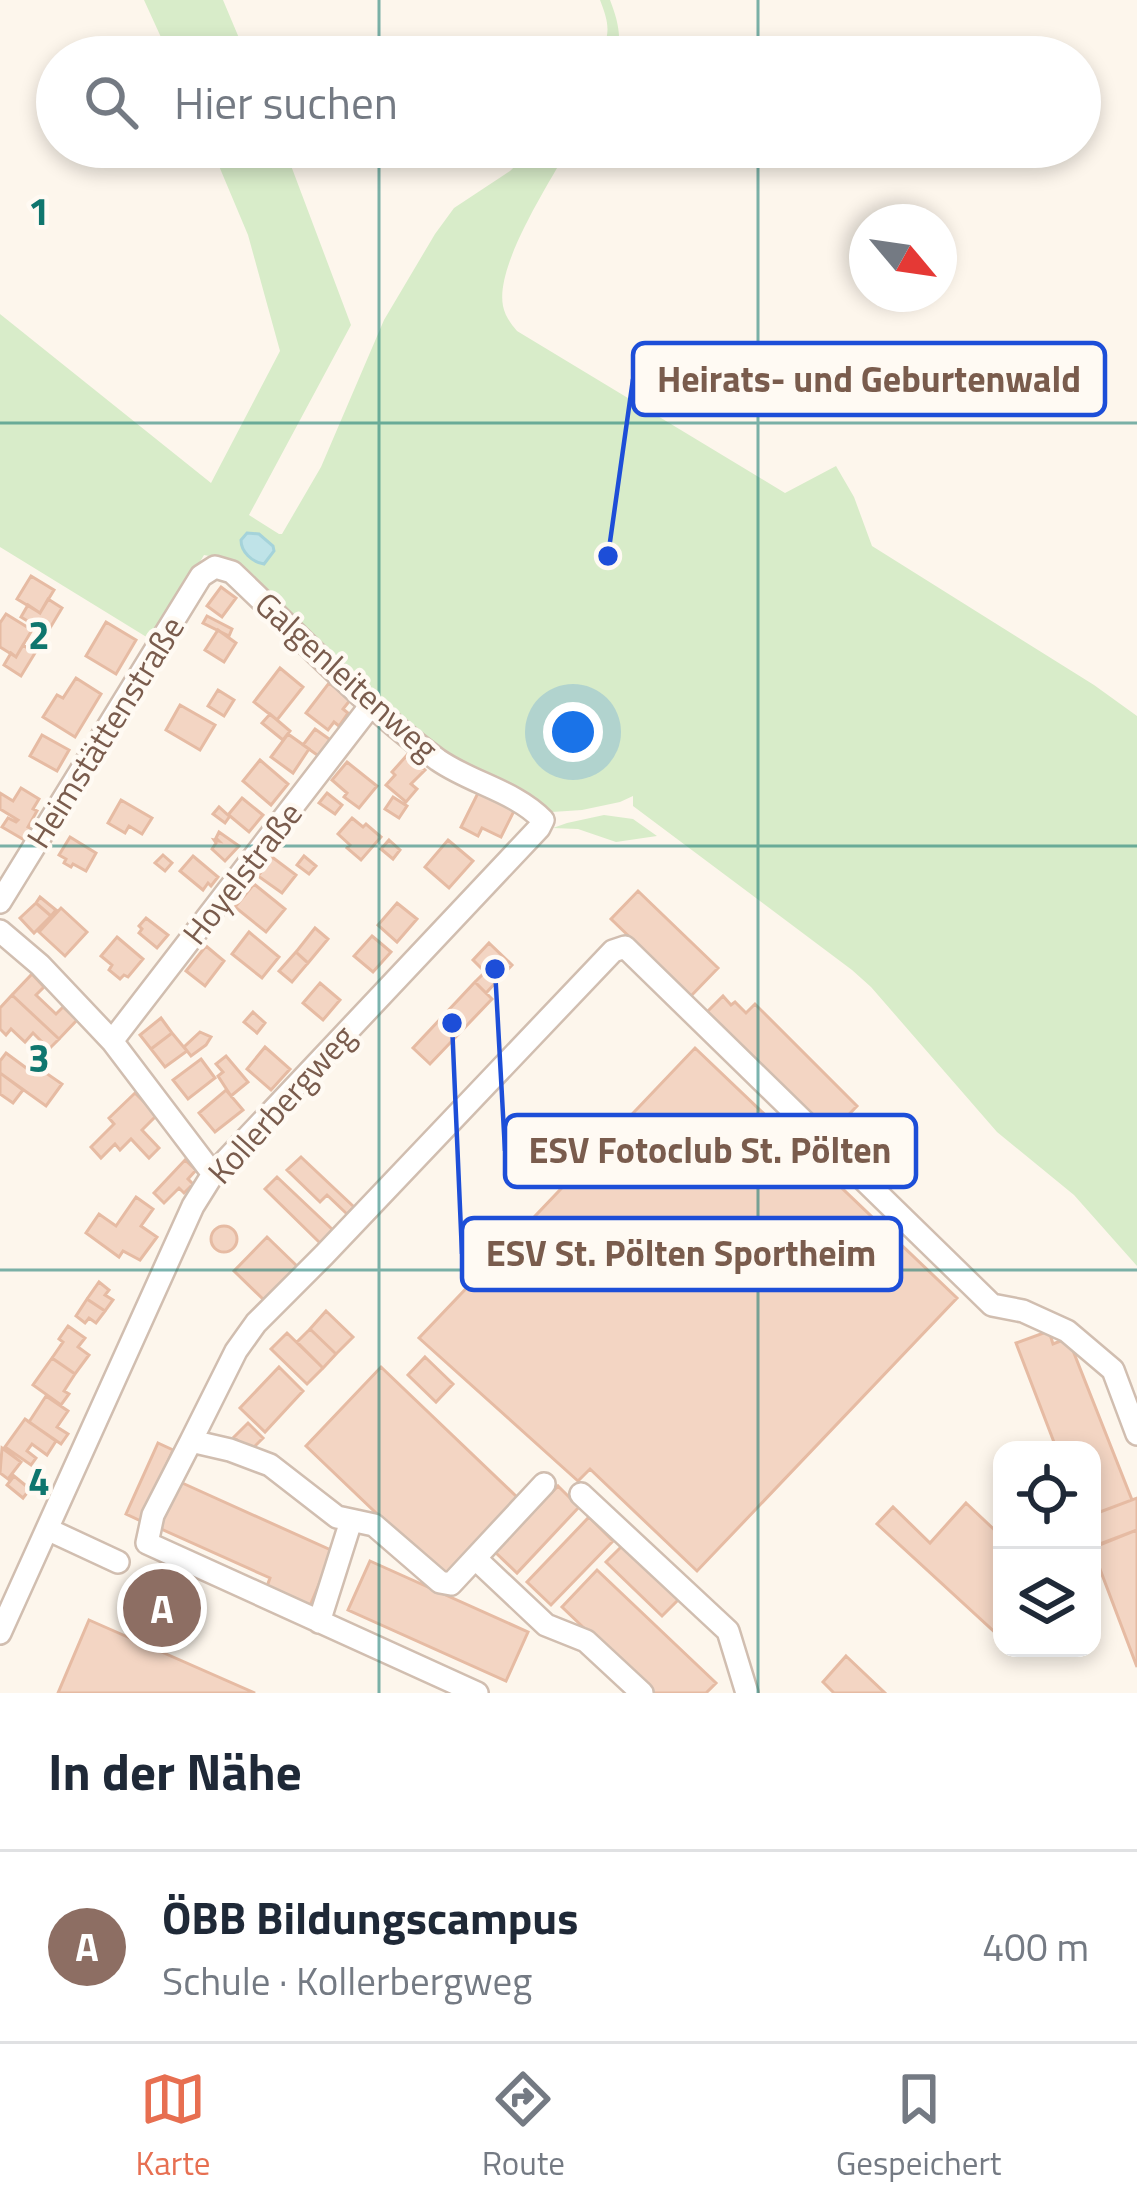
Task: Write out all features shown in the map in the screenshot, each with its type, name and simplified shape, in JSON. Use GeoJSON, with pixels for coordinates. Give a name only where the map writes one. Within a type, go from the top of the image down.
{"type":"FeatureCollection","features":[{"type":"Feature","properties":{"kind":"street","name":"Galgenleitenweg"},"geometry":{"type":"LineString","coordinates":[[215,567],[232,572],[371,705],[447,765],[518,801],[543,820]]}},
{"type":"Feature","properties":{"kind":"street","name":"Heimstättenstraße"},"geometry":{"type":"LineString","coordinates":[[0,902],[201,576],[215,567]]}},
{"type":"Feature","properties":{"kind":"street","name":"Hoyelstraße"},"geometry":{"type":"LineString","coordinates":[[112,1041],[371,705]]}},
{"type":"Feature","properties":{"kind":"street","name":"Kollerbergweg"},"geometry":{"type":"LineString","coordinates":[[0,1633],[193,1206],[213,1174],[543,820]]}},
{"type":"Feature","properties":{"kind":"street"},"geometry":{"type":"LineString","coordinates":[[0,931],[40,965],[112,1041],[213,1174]]}},
{"type":"Feature","properties":{"kind":"street"},"geometry":{"type":"LineString","coordinates":[[477,1693],[147,1543],[152,1515],[236,1352],[256,1324],[614,951],[625,947],[992,1305],[1023,1312],[1066,1331],[1112,1370],[1137,1434]]}},
{"type":"Feature","properties":{"kind":"street"},"geometry":{"type":"LineString","coordinates":[[191,1442],[230,1450],[270,1466],[337,1517],[374,1525],[440,1582],[452,1584],[544,1484]]}},
{"type":"Feature","properties":{"kind":"street"},"geometry":{"type":"LineString","coordinates":[[581,1494],[728,1631],[747,1693]]}},
{"type":"Feature","properties":{"kind":"street"},"geometry":{"type":"LineString","coordinates":[[319,1622],[351,1521]]}},
{"type":"Feature","properties":{"kind":"street"},"geometry":{"type":"LineString","coordinates":[[47,1529],[118,1562]]}},
{"type":"Feature","properties":{"kind":"street"},"geometry":{"type":"LineString","coordinates":[[477,1560],[546,1625],[586,1642],[642,1693]]}},
{"type":"Feature","properties":{"kind":"green space"},"geometry":{"type":"Polygon","coordinates":[[[144,0],[223,0],[238,36],[160,36],[144,0]]]}},
{"type":"Feature","properties":{"kind":"green space"},"geometry":{"type":"Polygon","coordinates":[[[600,0],[610,0],[619,36],[606,36],[600,0]]]}},
{"type":"Feature","properties":{"kind":"green space"},"geometry":{"type":"Polygon","coordinates":[[[220,168],[292,168],[351,325],[249,515],[279,534],[321,467],[384,320],[454,208],[513,168],[557,168],[507,269],[503,306],[517,331],[785,493],[836,466],[854,497],[872,546],[1137,716],[1137,1266],[1074,1195],[997,1132],[871,987],[633,806],[633,796],[582,810],[552,812],[449,761],[220,558],[204,555],[153,641],[0,547],[0,314],[211,483],[280,351],[248,235],[220,168]]]}},
{"type":"Feature","properties":{"kind":"green space"},"geometry":{"type":"Polygon","coordinates":[[[604,815],[633,819],[657,836],[616,842],[578,829],[553,828],[604,815]]]}},
{"type":"Feature","properties":{"kind":"water"},"geometry":{"type":"Polygon","coordinates":[[[247,533],[259,534],[273,546],[264,564],[243,549],[241,540],[247,533]]]}},
{"type":"Feature","properties":{"kind":"building"},"geometry":{"type":"Polygon","coordinates":[[[31,576],[54,590],[40,613],[17,599],[31,576]]]}},
{"type":"Feature","properties":{"kind":"building"},"geometry":{"type":"Polygon","coordinates":[[[221,587],[236,598],[222,617],[207,606],[221,587]]]}},
{"type":"Feature","properties":{"kind":"building"},"geometry":{"type":"Polygon","coordinates":[[[48,599],[62,608],[47,633],[21,617],[28,605],[40,613],[48,599]]]}},
{"type":"Feature","properties":{"kind":"building"},"geometry":{"type":"Polygon","coordinates":[[[6,614],[32,630],[16,657],[0,647],[0,623],[6,614]]]}},
{"type":"Feature","properties":{"kind":"building"},"geometry":{"type":"Polygon","coordinates":[[[207,616],[232,629],[229,636],[203,623],[207,616]]]}},
{"type":"Feature","properties":{"kind":"building"},"geometry":{"type":"Polygon","coordinates":[[[106,622],[136,640],[116,674],[86,656],[106,622]]]}},
{"type":"Feature","properties":{"kind":"building"},"geometry":{"type":"Polygon","coordinates":[[[218,630],[236,643],[224,662],[205,650],[218,630]]]}},
{"type":"Feature","properties":{"kind":"building"},"geometry":{"type":"Polygon","coordinates":[[[23,645],[35,653],[21,676],[4,665],[23,645]]]}},
{"type":"Feature","properties":{"kind":"building"},"geometry":{"type":"Polygon","coordinates":[[[280,668],[303,687],[277,720],[254,702],[280,668]]]}},
{"type":"Feature","properties":{"kind":"building"},"geometry":{"type":"Polygon","coordinates":[[[76,678],[101,694],[75,737],[43,717],[76,678]]]}},
{"type":"Feature","properties":{"kind":"building"},"geometry":{"type":"Polygon","coordinates":[[[329,683],[351,699],[339,726],[334,722],[328,730],[306,713],[329,683]]]}},
{"type":"Feature","properties":{"kind":"building"},"geometry":{"type":"Polygon","coordinates":[[[218,690],[234,700],[224,716],[208,706],[218,690]]]}},
{"type":"Feature","properties":{"kind":"building"},"geometry":{"type":"Polygon","coordinates":[[[180,705],[215,725],[200,750],[166,730],[180,705]]]}},
{"type":"Feature","properties":{"kind":"building"},"geometry":{"type":"Polygon","coordinates":[[[270,714],[290,731],[283,740],[262,723],[270,714]]]}},
{"type":"Feature","properties":{"kind":"building"},"geometry":{"type":"Polygon","coordinates":[[[315,729],[332,741],[320,757],[303,745],[315,729]]]}},
{"type":"Feature","properties":{"kind":"building"},"geometry":{"type":"Polygon","coordinates":[[[288,734],[309,749],[293,773],[271,757],[288,734]]]}},
{"type":"Feature","properties":{"kind":"building"},"geometry":{"type":"Polygon","coordinates":[[[42,735],[69,750],[57,771],[30,756],[42,735]]]}},
{"type":"Feature","properties":{"kind":"building"},"geometry":{"type":"Polygon","coordinates":[[[408,754],[425,770],[411,784],[417,789],[406,802],[386,785],[408,754]]]}},
{"type":"Feature","properties":{"kind":"building"},"geometry":{"type":"Polygon","coordinates":[[[260,760],[288,784],[271,805],[243,781],[260,760]]]}},
{"type":"Feature","properties":{"kind":"building"},"geometry":{"type":"Polygon","coordinates":[[[347,762],[377,786],[359,808],[332,780],[347,762]]]}},
{"type":"Feature","properties":{"kind":"building"},"geometry":{"type":"Polygon","coordinates":[[[21,788],[39,799],[26,841],[2,827],[8,818],[18,820],[0,809],[0,793],[13,801],[21,788]]]}},
{"type":"Feature","properties":{"kind":"building"},"geometry":{"type":"Polygon","coordinates":[[[480,789],[516,807],[501,837],[482,828],[478,836],[461,827],[480,789]]]}},
{"type":"Feature","properties":{"kind":"building"},"geometry":{"type":"Polygon","coordinates":[[[327,793],[342,805],[335,814],[319,803],[327,793]]]}},
{"type":"Feature","properties":{"kind":"building"},"geometry":{"type":"Polygon","coordinates":[[[393,797],[407,806],[399,818],[385,809],[393,797]]]}},
{"type":"Feature","properties":{"kind":"building"},"geometry":{"type":"Polygon","coordinates":[[[242,798],[263,815],[249,832],[230,816],[225,823],[213,814],[219,807],[228,815],[242,798]]]}},
{"type":"Feature","properties":{"kind":"building"},"geometry":{"type":"Polygon","coordinates":[[[121,800],[152,818],[142,834],[129,826],[125,833],[108,823],[121,800]]]}},
{"type":"Feature","properties":{"kind":"building"},"geometry":{"type":"Polygon","coordinates":[[[352,818],[381,837],[361,860],[338,834],[352,818]]]}},
{"type":"Feature","properties":{"kind":"building"},"geometry":{"type":"Polygon","coordinates":[[[219,832],[239,846],[225,861],[212,849],[219,832]]]}},
{"type":"Feature","properties":{"kind":"building"},"geometry":{"type":"Polygon","coordinates":[[[70,837],[96,853],[86,871],[64,863],[66,859],[59,855],[70,837]]]}},
{"type":"Feature","properties":{"kind":"building"},"geometry":{"type":"Polygon","coordinates":[[[389,840],[400,850],[393,859],[381,849],[389,840]]]}},
{"type":"Feature","properties":{"kind":"building"},"geometry":{"type":"Polygon","coordinates":[[[448,840],[473,861],[449,888],[425,867],[448,840]]]}},
{"type":"Feature","properties":{"kind":"building"},"geometry":{"type":"Polygon","coordinates":[[[163,855],[172,863],[165,871],[155,863],[163,855]]]}},
{"type":"Feature","properties":{"kind":"building"},"geometry":{"type":"Polygon","coordinates":[[[193,856],[218,877],[203,890],[180,871],[193,856]]]}},
{"type":"Feature","properties":{"kind":"building"},"geometry":{"type":"Polygon","coordinates":[[[304,856],[316,866],[309,874],[297,865],[304,856]]]}},
{"type":"Feature","properties":{"kind":"building"},"geometry":{"type":"Polygon","coordinates":[[[272,857],[296,875],[282,893],[258,876],[272,857]]]}},
{"type":"Feature","properties":{"kind":"building"},"geometry":{"type":"Polygon","coordinates":[[[254,884],[285,909],[266,932],[235,907],[254,884]]]}},
{"type":"Feature","properties":{"kind":"building"},"geometry":{"type":"Polygon","coordinates":[[[638,891],[718,968],[691,996],[611,919],[638,891]]]}},
{"type":"Feature","properties":{"kind":"building"},"geometry":{"type":"Polygon","coordinates":[[[40,897],[56,910],[51,916],[36,903],[40,897]]]}},
{"type":"Feature","properties":{"kind":"building"},"geometry":{"type":"Polygon","coordinates":[[[36,903],[51,916],[34,933],[20,918],[36,903]]]}},
{"type":"Feature","properties":{"kind":"building"},"geometry":{"type":"Polygon","coordinates":[[[397,903],[417,919],[397,942],[378,925],[397,903]]]}},
{"type":"Feature","properties":{"kind":"building"},"geometry":{"type":"Polygon","coordinates":[[[61,908],[87,932],[65,956],[39,932],[61,908]]]}},
{"type":"Feature","properties":{"kind":"building"},"geometry":{"type":"Polygon","coordinates":[[[146,918],[168,935],[157,948],[139,933],[146,918]]]}},
{"type":"Feature","properties":{"kind":"building"},"geometry":{"type":"Polygon","coordinates":[[[315,928],[328,939],[308,963],[296,952],[315,928]]]}},
{"type":"Feature","properties":{"kind":"building"},"geometry":{"type":"Polygon","coordinates":[[[249,932],[279,957],[262,978],[232,954],[249,932]]]}},
{"type":"Feature","properties":{"kind":"building"},"geometry":{"type":"Polygon","coordinates":[[[372,936],[391,952],[373,972],[354,956],[372,936]]]}},
{"type":"Feature","properties":{"kind":"building"},"geometry":{"type":"Polygon","coordinates":[[[117,937],[143,959],[128,977],[120,979],[101,956],[117,937]]]}},
{"type":"Feature","properties":{"kind":"building"},"geometry":{"type":"Polygon","coordinates":[[[489,943],[512,965],[486,993],[475,982],[485,972],[473,960],[489,943]]]}},
{"type":"Feature","properties":{"kind":"building"},"geometry":{"type":"Polygon","coordinates":[[[206,946],[224,961],[205,986],[186,971],[206,946]]]}},
{"type":"Feature","properties":{"kind":"building"},"geometry":{"type":"Polygon","coordinates":[[[296,952],[308,963],[292,982],[279,971],[296,952]]]}},
{"type":"Feature","properties":{"kind":"building"},"geometry":{"type":"Polygon","coordinates":[[[32,974],[44,987],[36,995],[56,1014],[63,1007],[77,1020],[59,1039],[12,995],[32,974]]]}},
{"type":"Feature","properties":{"kind":"building"},"geometry":{"type":"Polygon","coordinates":[[[475,982],[492,999],[430,1064],[413,1048],[475,982]]]}},
{"type":"Feature","properties":{"kind":"building"},"geometry":{"type":"Polygon","coordinates":[[[320,983],[340,1000],[323,1020],[303,1003],[320,983]]]}},
{"type":"Feature","properties":{"kind":"building"},"geometry":{"type":"Polygon","coordinates":[[[12,995],[59,1039],[49,1049],[33,1033],[25,1042],[11,1029],[6,1035],[0,1029],[0,1008],[12,995]]]}},
{"type":"Feature","properties":{"kind":"building"},"geometry":{"type":"Polygon","coordinates":[[[723,996],[746,1013],[755,1004],[857,1106],[829,1135],[706,1013],[723,996]]]}},
{"type":"Feature","properties":{"kind":"building"},"geometry":{"type":"Polygon","coordinates":[[[253,1012],[265,1023],[257,1033],[244,1022],[253,1012]]]}},
{"type":"Feature","properties":{"kind":"building"},"geometry":{"type":"Polygon","coordinates":[[[161,1018],[172,1033],[151,1049],[140,1035],[161,1018]]]}},
{"type":"Feature","properties":{"kind":"building"},"geometry":{"type":"Polygon","coordinates":[[[200,1032],[211,1037],[191,1056],[184,1047],[200,1032]]]}},
{"type":"Feature","properties":{"kind":"building"},"geometry":{"type":"Polygon","coordinates":[[[172,1033],[187,1051],[165,1067],[151,1049],[172,1033]]]}},
{"type":"Feature","properties":{"kind":"building"},"geometry":{"type":"Polygon","coordinates":[[[265,1047],[290,1069],[271,1090],[247,1069],[265,1047]]]}},
{"type":"Feature","properties":{"kind":"building"},"geometry":{"type":"Polygon","coordinates":[[[695,1048],[957,1298],[697,1571],[590,1469],[578,1481],[419,1338],[695,1048]]]}},
{"type":"Feature","properties":{"kind":"building"},"geometry":{"type":"Polygon","coordinates":[[[6,1053],[29,1070],[33,1064],[62,1084],[46,1106],[0,1073],[6,1053]]]}},
{"type":"Feature","properties":{"kind":"building"},"geometry":{"type":"Polygon","coordinates":[[[226,1056],[248,1082],[231,1096],[216,1064],[226,1056]]]}},
{"type":"Feature","properties":{"kind":"building"},"geometry":{"type":"Polygon","coordinates":[[[201,1059],[215,1078],[188,1099],[173,1080],[201,1059]]]}},
{"type":"Feature","properties":{"kind":"building"},"geometry":{"type":"Polygon","coordinates":[[[0,1073],[23,1090],[13,1103],[0,1094],[0,1073]]]}},
{"type":"Feature","properties":{"kind":"building"},"geometry":{"type":"Polygon","coordinates":[[[226,1090],[243,1110],[215,1132],[199,1113],[226,1090]]]}},
{"type":"Feature","properties":{"kind":"building"},"geometry":{"type":"Polygon","coordinates":[[[135,1093],[157,1115],[142,1130],[159,1148],[149,1158],[131,1139],[120,1150],[115,1144],[101,1158],[91,1147],[114,1124],[109,1118],[135,1093]]]}},
{"type":"Feature","properties":{"kind":"building"},"geometry":{"type":"Polygon","coordinates":[[[301,1157],[354,1207],[347,1214],[327,1195],[320,1202],[287,1170],[301,1157]]]}},
{"type":"Feature","properties":{"kind":"building"},"geometry":{"type":"Polygon","coordinates":[[[185,1160],[196,1170],[188,1179],[193,1184],[184,1193],[179,1188],[164,1203],[154,1193],[185,1160]]]}},
{"type":"Feature","properties":{"kind":"building"},"geometry":{"type":"Polygon","coordinates":[[[277,1177],[333,1230],[320,1243],[265,1189],[277,1177]]]}},
{"type":"Feature","properties":{"kind":"building"},"geometry":{"type":"Polygon","coordinates":[[[136,1197],[153,1209],[141,1226],[157,1237],[140,1260],[123,1251],[119,1257],[86,1233],[99,1214],[116,1226],[136,1197]]]}},
{"type":"Feature","properties":{"kind":"building"},"geometry":{"type":"Polygon","coordinates":[[[224,1226],[237,1239],[224,1252],[211,1239],[224,1226]]]}},
{"type":"Feature","properties":{"kind":"building"},"geometry":{"type":"Polygon","coordinates":[[[267,1237],[299,1268],[266,1302],[234,1271],[267,1237]]]}},
{"type":"Feature","properties":{"kind":"building"},"geometry":{"type":"Polygon","coordinates":[[[99,1282],[113,1300],[105,1311],[87,1299],[99,1282]]]}},
{"type":"Feature","properties":{"kind":"building"},"geometry":{"type":"Polygon","coordinates":[[[87,1299],[105,1311],[96,1323],[89,1318],[85,1323],[76,1316],[87,1299]]]}},
{"type":"Feature","properties":{"kind":"building"},"geometry":{"type":"Polygon","coordinates":[[[326,1311],[353,1337],[336,1354],[310,1329],[326,1311]]]}},
{"type":"Feature","properties":{"kind":"building"},"geometry":{"type":"Polygon","coordinates":[[[68,1326],[85,1338],[78,1347],[89,1355],[75,1374],[52,1358],[68,1326]]]}},
{"type":"Feature","properties":{"kind":"building"},"geometry":{"type":"Polygon","coordinates":[[[310,1329],[336,1354],[323,1368],[297,1342],[310,1329]]]}},
{"type":"Feature","properties":{"kind":"building"},"geometry":{"type":"Polygon","coordinates":[[[1049,1331],[1053,1344],[1068,1338],[1132,1500],[1101,1512],[1101,1441],[1054,1441],[1016,1343],[1049,1331]]]}},
{"type":"Feature","properties":{"kind":"building"},"geometry":{"type":"Polygon","coordinates":[[[287,1333],[323,1368],[307,1384],[271,1349],[287,1333]]]}},
{"type":"Feature","properties":{"kind":"building"},"geometry":{"type":"Polygon","coordinates":[[[425,1357],[453,1384],[436,1402],[408,1375],[425,1357]]]}},
{"type":"Feature","properties":{"kind":"building"},"geometry":{"type":"Polygon","coordinates":[[[52,1358],[75,1374],[61,1405],[33,1385],[52,1358]]]}},
{"type":"Feature","properties":{"kind":"building"},"geometry":{"type":"Polygon","coordinates":[[[279,1367],[303,1391],[265,1432],[240,1408],[279,1367]]]}},
{"type":"Feature","properties":{"kind":"building"},"geometry":{"type":"Polygon","coordinates":[[[381,1367],[518,1498],[443,1577],[306,1446],[381,1367]]]}},
{"type":"Feature","properties":{"kind":"building"},"geometry":{"type":"Polygon","coordinates":[[[46,1396],[68,1411],[57,1427],[68,1434],[61,1444],[29,1422],[46,1396]]]}},
{"type":"Feature","properties":{"kind":"building"},"geometry":{"type":"Polygon","coordinates":[[[25,1419],[56,1441],[47,1455],[32,1444],[27,1451],[36,1458],[31,1465],[5,1447],[25,1419]]]}},
{"type":"Feature","properties":{"kind":"building"},"geometry":{"type":"Polygon","coordinates":[[[248,1423],[263,1438],[249,1452],[234,1437],[248,1423]]]}},
{"type":"Feature","properties":{"kind":"building"},"geometry":{"type":"Polygon","coordinates":[[[158,1443],[173,1450],[141,1521],[126,1514],[158,1443]]]}},
{"type":"Feature","properties":{"kind":"building"},"geometry":{"type":"Polygon","coordinates":[[[2,1448],[21,1462],[8,1479],[0,1473],[2,1448]]]}},
{"type":"Feature","properties":{"kind":"building"},"geometry":{"type":"Polygon","coordinates":[[[14,1476],[30,1489],[23,1498],[7,1485],[14,1476]]]}},
{"type":"Feature","properties":{"kind":"building"},"geometry":{"type":"Polygon","coordinates":[[[180,1482],[333,1551],[309,1608],[266,1589],[270,1578],[159,1528],[180,1482]]]}},
{"type":"Feature","properties":{"kind":"building"},"geometry":{"type":"Polygon","coordinates":[[[558,1486],[579,1507],[517,1573],[495,1552],[558,1486]]]}},
{"type":"Feature","properties":{"kind":"building"},"geometry":{"type":"Polygon","coordinates":[[[1137,1498],[1137,1530],[1101,1544],[1101,1512],[1137,1498]]]}},
{"type":"Feature","properties":{"kind":"building"},"geometry":{"type":"Polygon","coordinates":[[[966,1503],[993,1528],[993,1630],[877,1524],[893,1507],[930,1543],[966,1503]]]}},
{"type":"Feature","properties":{"kind":"building"},"geometry":{"type":"Polygon","coordinates":[[[589,1517],[613,1541],[551,1605],[527,1582],[589,1517]]]}},
{"type":"Feature","properties":{"kind":"building"},"geometry":{"type":"Polygon","coordinates":[[[1137,1530],[1137,1667],[1101,1572],[1101,1544],[1137,1530]]]}},
{"type":"Feature","properties":{"kind":"building"},"geometry":{"type":"Polygon","coordinates":[[[623,1545],[679,1599],[662,1616],[606,1562],[623,1545]]]}},
{"type":"Feature","properties":{"kind":"building"},"geometry":{"type":"Polygon","coordinates":[[[370,1561],[528,1632],[506,1681],[348,1610],[370,1561]]]}},
{"type":"Feature","properties":{"kind":"building"},"geometry":{"type":"Polygon","coordinates":[[[597,1570],[716,1683],[706,1693],[652,1693],[562,1607],[597,1570]]]}},
{"type":"Feature","properties":{"kind":"building"},"geometry":{"type":"Polygon","coordinates":[[[89,1620],[255,1693],[58,1693],[89,1620]]]}},
{"type":"Feature","properties":{"kind":"building"},"geometry":{"type":"Polygon","coordinates":[[[846,1656],[885,1693],[834,1693],[823,1682],[846,1656]]]}},
{"type":"Feature","properties":{"kind":"place","name":"Heirats- und Geburtenwald"},"geometry":{"type":"Point","coordinates":[608,556]}},
{"type":"Feature","properties":{"kind":"place","name":"ESV Fotoclub St. Pölten"},"geometry":{"type":"Point","coordinates":[495,969]}},
{"type":"Feature","properties":{"kind":"place","name":"ESV St. Pölten Sportheim"},"geometry":{"type":"Point","coordinates":[452,1023]}},
{"type":"Feature","properties":{"kind":"place","name":"ÖBB Bildungscampus"},"geometry":{"type":"Point","coordinates":[162,1608]}}]}
